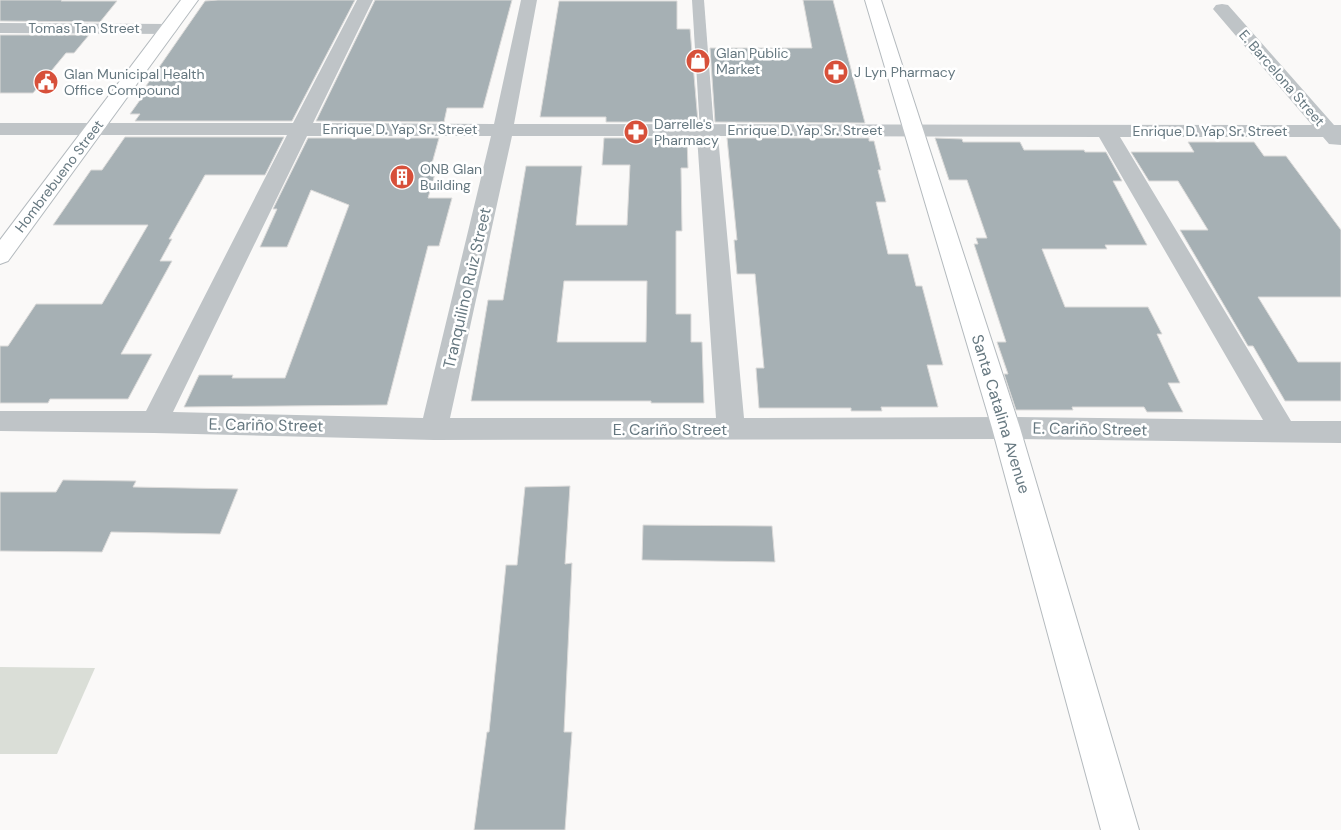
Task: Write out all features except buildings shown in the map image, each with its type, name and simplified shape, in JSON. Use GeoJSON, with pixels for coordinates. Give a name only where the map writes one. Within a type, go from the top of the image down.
{"type":"FeatureCollection","features":[{"type":"Feature","properties":{"kind":"street","name":"Hombrebueno Street"},"geometry":{"type":"LineString","coordinates":[[0,256],[190,0]]}},
{"type":"Feature","properties":{"kind":"street"},"geometry":{"type":"LineString","coordinates":[[154,422],[366,0]]}},
{"type":"Feature","properties":{"kind":"street","name":"Tranquilino Ruiz Street"},"geometry":{"type":"LineString","coordinates":[[434,429],[503,129],[529,0]]}},
{"type":"Feature","properties":{"kind":"street","name":"Santa Catalina Avenue"},"geometry":{"type":"LineString","coordinates":[[873,0],[1006,428],[1120,830]]}},
{"type":"Feature","properties":{"kind":"street","name":"E. Barcelona Street"},"geometry":{"type":"LineString","coordinates":[[1222,9],[1337,136]]}},
{"type":"Feature","properties":{"kind":"street","name":"Tomas Tan Street"},"geometry":{"type":"LineString","coordinates":[[0,28],[168,28]]}},
{"type":"Feature","properties":{"kind":"street","name":"Enrique D. Yap Sr. Street"},"geometry":{"type":"LineString","coordinates":[[0,129],[1106,131],[1337,136]]}},
{"type":"Feature","properties":{"kind":"street"},"geometry":{"type":"LineString","coordinates":[[707,130],[730,429]]}},
{"type":"Feature","properties":{"kind":"street"},"geometry":{"type":"LineString","coordinates":[[1106,131],[1283,431]]}},
{"type":"Feature","properties":{"kind":"street","name":"E. Cariño Street"},"geometry":{"type":"LineString","coordinates":[[0,421],[154,422],[434,429],[1006,428],[1341,432]]}},
{"type":"Feature","properties":{"kind":"lane"},"geometry":{"type":"LineString","coordinates":[[698,0],[707,130]]}},
{"type":"Feature","properties":{"kind":"shaded area"},"geometry":{"type":"Polygon","coordinates":[[[0,667],[95,668],[57,754],[0,754],[0,667]]]}},
{"type":"Feature","properties":{"kind":"place","name":"Glan Public Market"},"geometry":{"type":"Point","coordinates":[698,61]}},
{"type":"Feature","properties":{"kind":"place","name":"J Lyn Pharmacy"},"geometry":{"type":"Point","coordinates":[836,72]}},
{"type":"Feature","properties":{"kind":"place","name":"Glan Municipal Health Office Compound"},"geometry":{"type":"Point","coordinates":[46,82]}},
{"type":"Feature","properties":{"kind":"place","name":"Darrelle's Pharmacy"},"geometry":{"type":"Point","coordinates":[636,132]}},
{"type":"Feature","properties":{"kind":"place","name":"ONB Glan Building"},"geometry":{"type":"Point","coordinates":[402,177]}}]}
